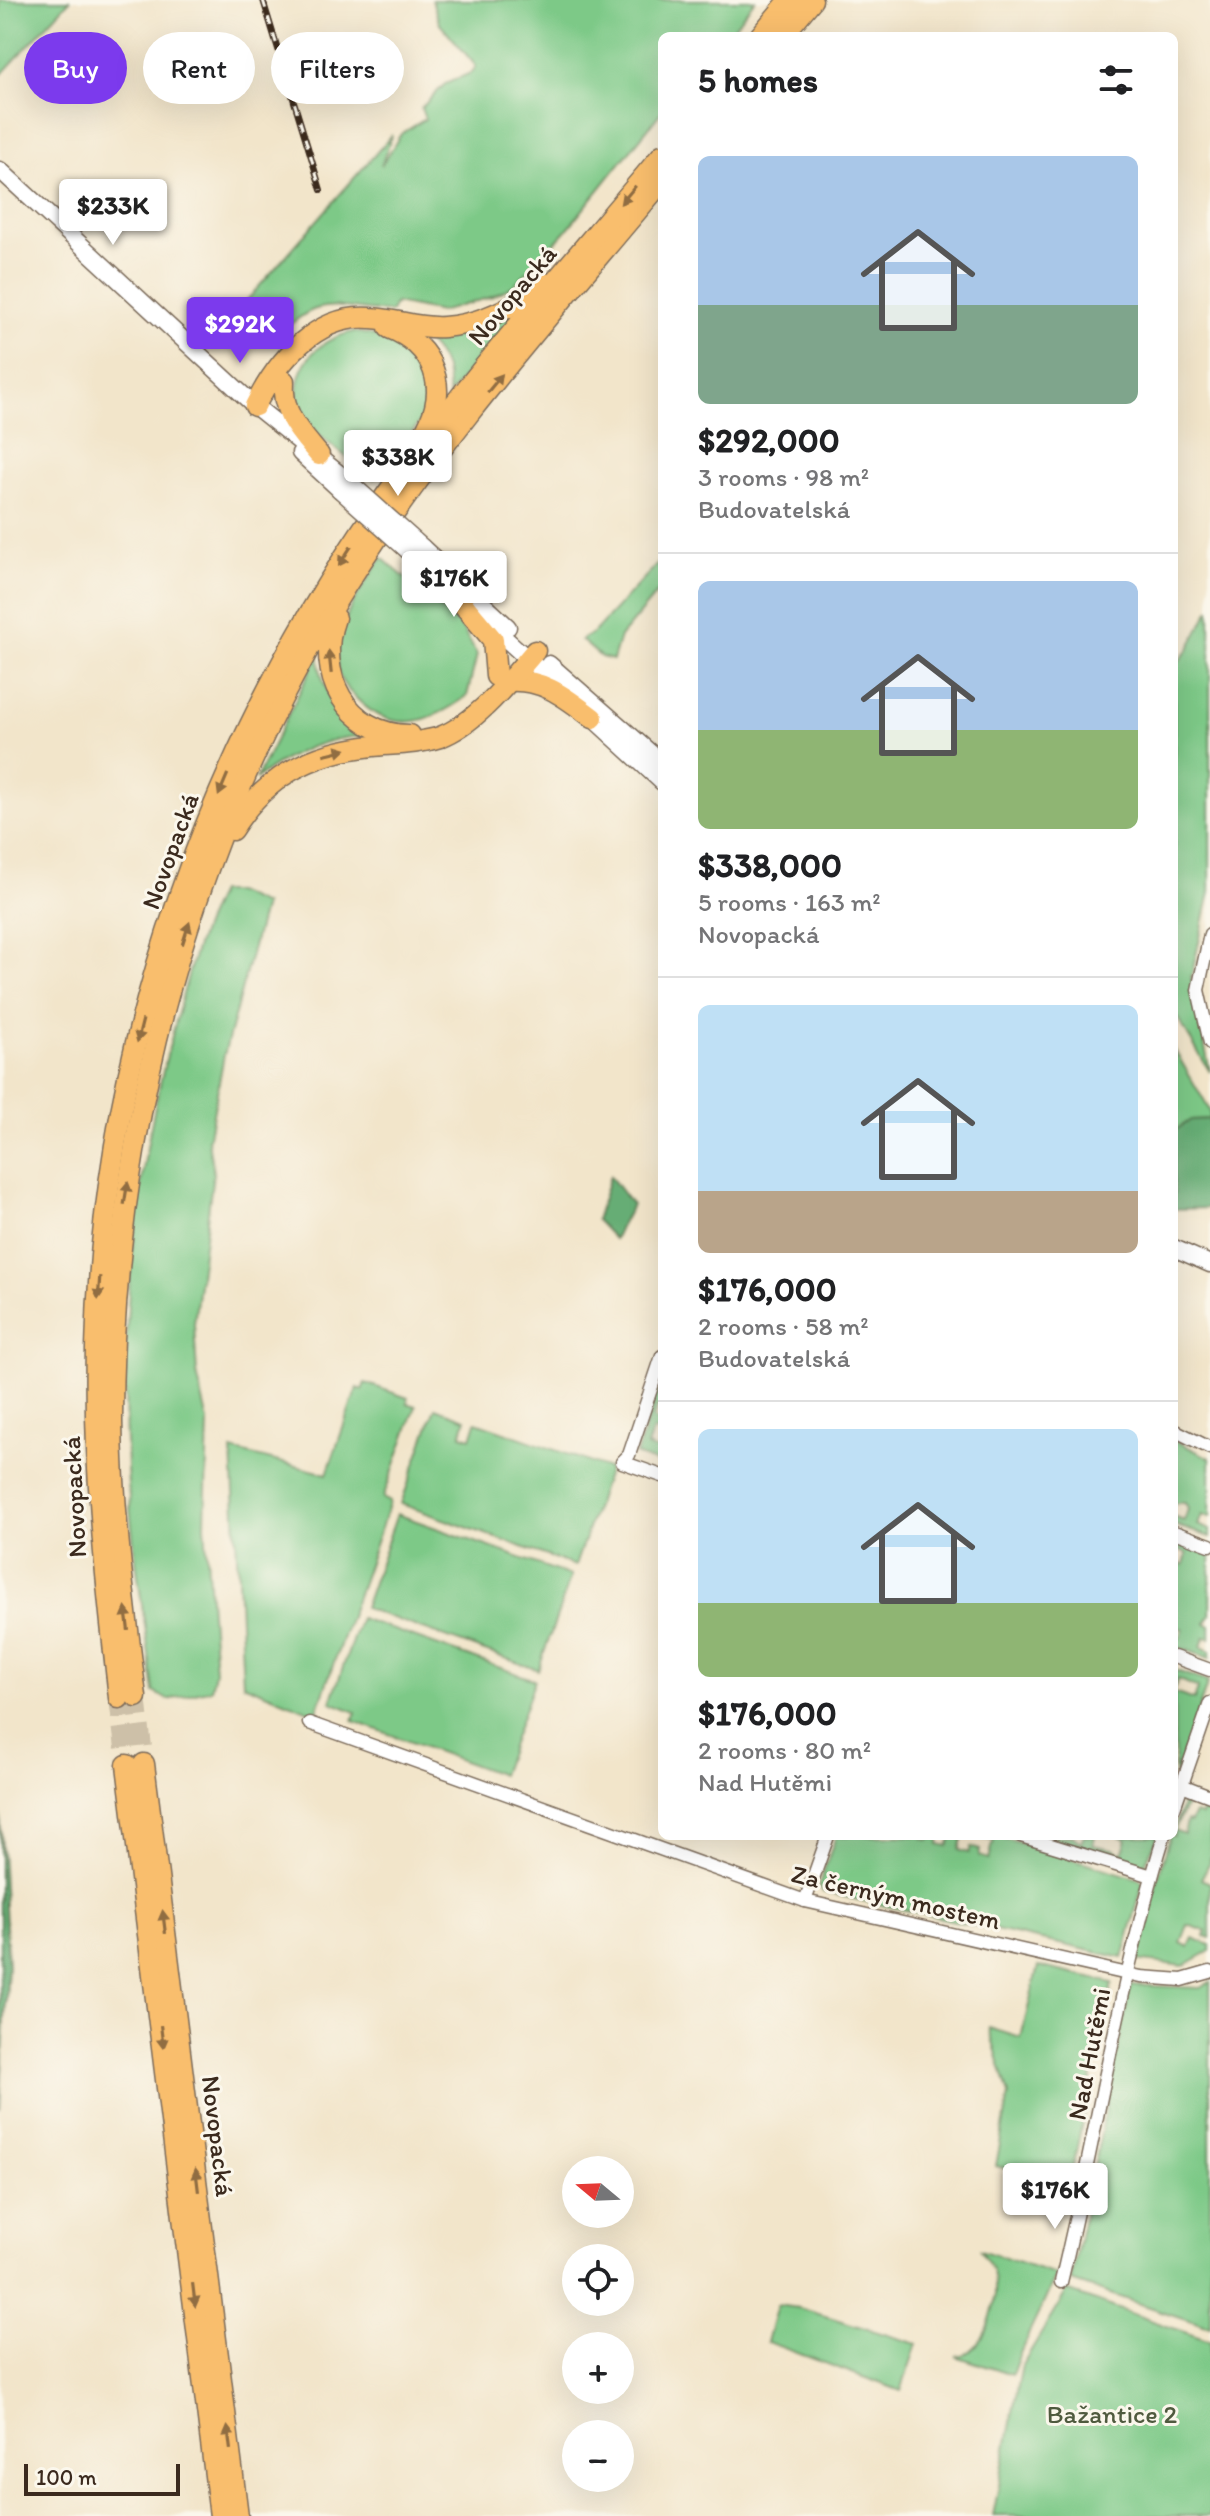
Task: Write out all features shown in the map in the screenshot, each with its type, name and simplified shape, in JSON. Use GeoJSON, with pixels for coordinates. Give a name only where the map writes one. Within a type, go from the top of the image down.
{"type":"FeatureCollection","features":[{"type":"Feature","properties":{"kind":"highway"},"geometry":{"type":"LineString","coordinates":[[763,32],[790,0]]}},
{"type":"Feature","properties":{"kind":"highway"},"geometry":{"type":"LineString","coordinates":[[785,32],[812,0]]}},
{"type":"Feature","properties":{"kind":"highway","name":"Novopacká"},"geometry":{"type":"LineString","coordinates":[[658,160],[406,469],[308,615],[229,769],[169,928],[131,1069],[107,1204],[96,1344],[99,1509],[127,1697],[112,1412],[117,1278],[124,1211],[147,1075],[167,995],[204,879],[274,715],[349,581],[419,478],[658,186]]}},
{"type":"Feature","properties":{"kind":"highway"},"geometry":{"type":"LineString","coordinates":[[255,406],[296,349],[332,322],[373,318],[442,327],[476,321],[516,305],[584,249]]}},
{"type":"Feature","properties":{"kind":"highway"},"geometry":{"type":"LineString","coordinates":[[255,406],[269,398],[284,381],[305,349],[337,328],[358,324],[379,325],[412,340],[434,369],[438,399],[432,420],[406,469]]}},
{"type":"Feature","properties":{"kind":"highway"},"geometry":{"type":"LineString","coordinates":[[284,381],[284,401],[289,417],[319,455]]}},
{"type":"Feature","properties":{"kind":"highway"},"geometry":{"type":"LineString","coordinates":[[349,581],[330,636],[329,667],[342,701],[371,726],[399,735],[437,730],[460,717],[502,679],[528,680],[547,685],[593,718]]}},
{"type":"Feature","properties":{"kind":"highway"},"geometry":{"type":"LineString","coordinates":[[452,591],[490,634],[502,679]]}},
{"type":"Feature","properties":{"kind":"highway"},"geometry":{"type":"LineString","coordinates":[[204,879],[247,808],[290,770],[334,751],[419,742],[442,736],[467,719],[528,652]]}},
{"type":"Feature","properties":{"kind":"highway","name":"Novopacká"},"geometry":{"type":"LineString","coordinates":[[220,2516],[135,1764],[238,2516]]}},
{"type":"Feature","properties":{"kind":"street"},"geometry":{"type":"LineString","coordinates":[[0,170],[528,652],[658,778]]}},
{"type":"Feature","properties":{"kind":"street"},"geometry":{"type":"LineString","coordinates":[[255,406],[319,455],[343,485]]}},
{"type":"Feature","properties":{"kind":"street"},"geometry":{"type":"LineString","coordinates":[[418,552],[452,591],[658,760]]}},
{"type":"Feature","properties":{"kind":"street"},"geometry":{"type":"LineString","coordinates":[[1210,934],[1205,977],[1198,990],[1210,1043]]}},
{"type":"Feature","properties":{"kind":"street"},"geometry":{"type":"LineString","coordinates":[[1178,1250],[1210,1264]]}},
{"type":"Feature","properties":{"kind":"street"},"geometry":{"type":"LineString","coordinates":[[658,1368],[629,1455],[622,1462],[658,1475]]}},
{"type":"Feature","properties":{"kind":"street"},"geometry":{"type":"LineString","coordinates":[[1178,1432],[1210,1448]]}},
{"type":"Feature","properties":{"kind":"street"},"geometry":{"type":"LineString","coordinates":[[1178,1533],[1210,1545]]}},
{"type":"Feature","properties":{"kind":"street"},"geometry":{"type":"LineString","coordinates":[[1178,1658],[1210,1670]]}},
{"type":"Feature","properties":{"kind":"street"},"geometry":{"type":"LineString","coordinates":[[1210,1703],[1178,1784],[1210,1796]]}},
{"type":"Feature","properties":{"kind":"street","name":"Za černým mostem"},"geometry":{"type":"LineString","coordinates":[[309,1723],[805,1901],[1126,1973],[1182,1980],[1210,1972]]}},
{"type":"Feature","properties":{"kind":"street"},"geometry":{"type":"LineString","coordinates":[[805,1901],[827,1840]]}},
{"type":"Feature","properties":{"kind":"street"},"geometry":{"type":"LineString","coordinates":[[1034,1840],[1152,1876]]}},
{"type":"Feature","properties":{"kind":"street","name":"Nad Hutěmi"},"geometry":{"type":"LineString","coordinates":[[1061,2282],[1096,2134],[1126,1973],[1163,1840]]}},
{"type":"Feature","properties":{"kind":"green space"},"geometry":{"type":"Polygon","coordinates":[[[0,0],[70,0],[41,32],[24,32],[24,50],[0,76],[0,0]]]}},
{"type":"Feature","properties":{"kind":"green space"},"geometry":{"type":"Polygon","coordinates":[[[432,0],[755,0],[730,32],[658,32],[658,116],[565,232],[513,286],[491,297],[440,312],[395,303],[391,312],[342,307],[317,309],[292,323],[277,338],[264,330],[247,309],[241,307],[392,135],[381,166],[401,134],[425,119],[421,108],[445,84],[473,72],[476,66],[439,22],[432,0]]]}},
{"type":"Feature","properties":{"kind":"green space"},"geometry":{"type":"Polygon","coordinates":[[[515,314],[448,396],[442,361],[418,333],[515,314]]]}},
{"type":"Feature","properties":{"kind":"green space"},"geometry":{"type":"Polygon","coordinates":[[[353,332],[386,340],[401,348],[414,359],[428,386],[427,403],[420,421],[374,479],[311,427],[302,417],[297,401],[301,372],[313,353],[330,340],[353,332]]]}},
{"type":"Feature","properties":{"kind":"green space"},"geometry":{"type":"Polygon","coordinates":[[[382,558],[461,626],[477,655],[467,696],[426,718],[398,721],[385,718],[358,700],[339,675],[337,655],[343,625],[357,596],[382,558]]]}},
{"type":"Feature","properties":{"kind":"green space"},"geometry":{"type":"Polygon","coordinates":[[[658,563],[658,592],[620,637],[613,660],[601,657],[581,640],[594,632],[658,563]]]}},
{"type":"Feature","properties":{"kind":"green space"},"geometry":{"type":"Polygon","coordinates":[[[1210,609],[1210,892],[1191,978],[1210,1072],[1178,1019],[1178,662],[1210,609]]]}},
{"type":"Feature","properties":{"kind":"green space"},"geometry":{"type":"Polygon","coordinates":[[[318,655],[323,681],[334,702],[350,720],[372,735],[310,747],[256,779],[318,655]]]}},
{"type":"Feature","properties":{"kind":"green space"},"geometry":{"type":"Polygon","coordinates":[[[219,892],[235,892],[264,905],[224,1055],[208,1141],[213,1173],[194,1324],[197,1374],[208,1422],[205,1525],[215,1672],[211,1689],[168,1700],[154,1692],[132,1525],[125,1415],[128,1305],[139,1196],[159,1089],[192,962],[219,892]]]}},
{"type":"Feature","properties":{"kind":"green space"},"geometry":{"type":"Polygon","coordinates":[[[1178,1056],[1210,1111],[1210,1119],[1191,1120],[1178,1128],[1178,1056]]]}},
{"type":"Feature","properties":{"kind":"green space"},"geometry":{"type":"Polygon","coordinates":[[[1210,1119],[1210,1208],[1178,1209],[1178,1128],[1191,1120],[1210,1119]]]}},
{"type":"Feature","properties":{"kind":"green space"},"geometry":{"type":"Polygon","coordinates":[[[610,1176],[632,1205],[614,1239],[596,1220],[610,1176]]]}},
{"type":"Feature","properties":{"kind":"green space"},"geometry":{"type":"Polygon","coordinates":[[[365,1383],[408,1398],[407,1403],[416,1406],[383,1498],[390,1502],[316,1714],[243,1684],[232,1450],[327,1474],[357,1388],[362,1390],[365,1383]]]}},
{"type":"Feature","properties":{"kind":"green space"},"geometry":{"type":"Polygon","coordinates":[[[658,1389],[658,1405],[653,1419],[658,1421],[658,1432],[653,1430],[647,1446],[658,1450],[658,1463],[636,1455],[658,1389]]]}},
{"type":"Feature","properties":{"kind":"green space"},"geometry":{"type":"Polygon","coordinates":[[[435,1408],[466,1419],[461,1435],[471,1438],[476,1422],[609,1469],[575,1566],[401,1504],[435,1408]]]}},
{"type":"Feature","properties":{"kind":"green space"},"geometry":{"type":"Polygon","coordinates":[[[1178,1442],[1210,1458],[1210,1517],[1202,1515],[1198,1525],[1210,1530],[1210,1537],[1178,1526],[1178,1519],[1184,1521],[1188,1509],[1185,1503],[1178,1503],[1178,1442]]]}},
{"type":"Feature","properties":{"kind":"green space"},"geometry":{"type":"Polygon","coordinates":[[[397,1514],[571,1576],[538,1670],[364,1608],[397,1514]]]}},
{"type":"Feature","properties":{"kind":"green space"},"geometry":{"type":"Polygon","coordinates":[[[1178,1542],[1210,1554],[1210,1614],[1206,1623],[1210,1625],[1210,1638],[1204,1637],[1201,1647],[1210,1651],[1210,1658],[1178,1647],[1178,1637],[1183,1629],[1178,1627],[1178,1563],[1184,1565],[1187,1554],[1178,1550],[1178,1542]]]}},
{"type":"Feature","properties":{"kind":"green space"},"geometry":{"type":"Polygon","coordinates":[[[360,1618],[535,1680],[501,1775],[353,1721],[356,1712],[331,1702],[360,1618]]]}},
{"type":"Feature","properties":{"kind":"green space"},"geometry":{"type":"Polygon","coordinates":[[[1178,1671],[1208,1682],[1178,1767],[1178,1694],[1194,1700],[1198,1688],[1178,1679],[1178,1671]]]}},
{"type":"Feature","properties":{"kind":"green space"},"geometry":{"type":"Polygon","coordinates":[[[1188,1796],[1210,1804],[1210,1862],[1201,1879],[1210,1883],[1210,1938],[1205,1936],[1206,1931],[1188,1925],[1181,1943],[1189,1947],[1193,1938],[1210,1945],[1210,1951],[1183,1966],[1135,1960],[1169,1840],[1178,1840],[1178,1832],[1184,1834],[1187,1821],[1191,1822],[1195,1813],[1201,1815],[1204,1808],[1188,1801],[1178,1822],[1184,1798],[1188,1796]]]}},
{"type":"Feature","properties":{"kind":"green space"},"geometry":{"type":"Polygon","coordinates":[[[0,1808],[8,1965],[0,2109],[0,1808]]]}},
{"type":"Feature","properties":{"kind":"green space"},"geometry":{"type":"Polygon","coordinates":[[[835,1840],[940,1840],[939,1844],[948,1846],[950,1840],[962,1840],[959,1850],[969,1853],[971,1847],[980,1850],[979,1856],[989,1859],[994,1840],[1010,1840],[1140,1879],[1143,1883],[1123,1958],[823,1892],[819,1885],[835,1840]]]}},
{"type":"Feature","properties":{"kind":"green space"},"geometry":{"type":"Polygon","coordinates":[[[1058,1840],[1094,1840],[1093,1845],[1122,1854],[1127,1840],[1156,1840],[1144,1866],[1058,1840]]]}},
{"type":"Feature","properties":{"kind":"green space"},"geometry":{"type":"Polygon","coordinates":[[[1038,1966],[1112,1983],[1069,2184],[996,2166],[1009,2095],[989,2028],[1021,2038],[1038,1966]]]}},
{"type":"Feature","properties":{"kind":"green space"},"geometry":{"type":"Polygon","coordinates":[[[1210,1982],[1210,2327],[1071,2281],[1131,1985],[1200,1988],[1210,1982]]]}},
{"type":"Feature","properties":{"kind":"green space"},"geometry":{"type":"Polygon","coordinates":[[[980,2250],[1056,2275],[1012,2375],[956,2356],[976,2346],[993,2310],[993,2272],[980,2250]]]}},
{"type":"Feature","properties":{"kind":"green space","name":"Bažantice 2"},"geometry":{"type":"Polygon","coordinates":[[[1067,2291],[1210,2341],[1210,2516],[993,2516],[1022,2365],[1067,2291]]]}},
{"type":"Feature","properties":{"kind":"green space"},"geometry":{"type":"Polygon","coordinates":[[[777,2305],[799,2308],[917,2344],[901,2391],[767,2342],[777,2305]]]}},
{"type":"Feature","properties":{"kind":"tunnel"},"geometry":{"type":"LineString","coordinates":[[136,1697],[144,1764]]}},
{"type":"Feature","properties":{"kind":"tunnel"},"geometry":{"type":"LineString","coordinates":[[119,1698],[127,1765]]}},
{"type":"Feature","properties":{"kind":"railway"},"geometry":{"type":"LineString","coordinates":[[263,0],[321,190]]}}]}
